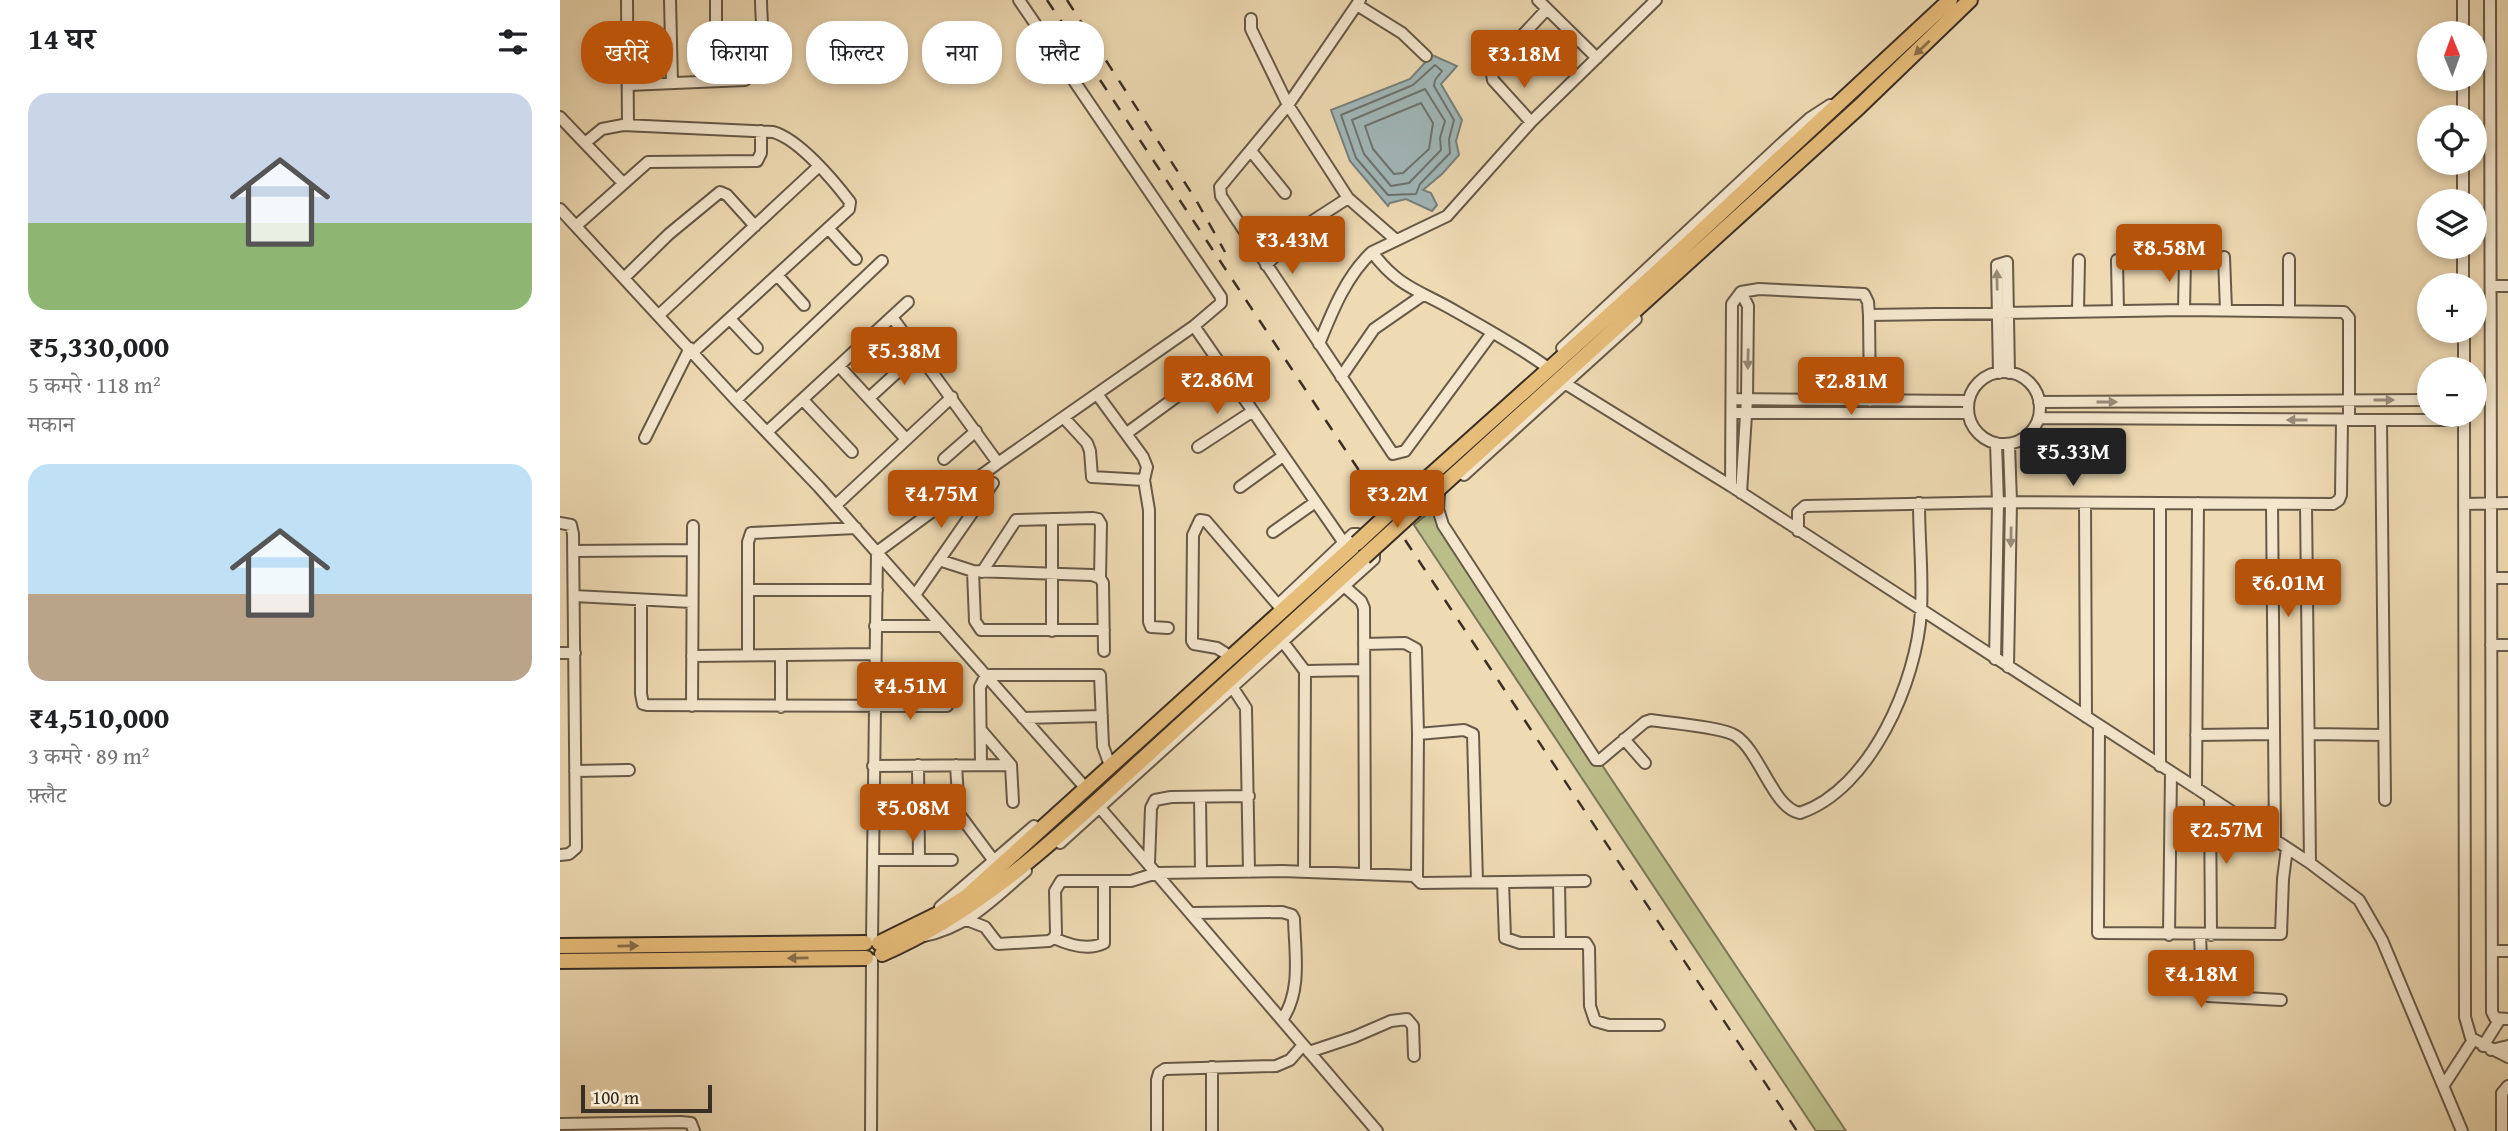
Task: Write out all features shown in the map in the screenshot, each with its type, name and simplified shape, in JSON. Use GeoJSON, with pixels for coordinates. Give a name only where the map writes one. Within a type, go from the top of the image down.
{"type":"FeatureCollection","features":[{"type":"Feature","properties":{"kind":"main road"},"geometry":{"type":"LineString","coordinates":[[560,946],[873,949],[966,897],[1351,543],[1415,490],[1950,0]]}},
{"type":"Feature","properties":{"kind":"main road"},"geometry":{"type":"LineString","coordinates":[[560,961],[873,949],[920,937],[986,896],[1070,826],[1431,498],[1859,107],[1970,0]]}},
{"type":"Feature","properties":{"kind":"street"},"geometry":{"type":"LineString","coordinates":[[627,0],[628,125]]}},
{"type":"Feature","properties":{"kind":"street"},"geometry":{"type":"LineString","coordinates":[[670,0],[671,21]]}},
{"type":"Feature","properties":{"kind":"street"},"geometry":{"type":"LineString","coordinates":[[716,0],[716,21]]}},
{"type":"Feature","properties":{"kind":"street"},"geometry":{"type":"LineString","coordinates":[[761,0],[761,21]]}},
{"type":"Feature","properties":{"kind":"street"},"geometry":{"type":"LineString","coordinates":[[877,552],[998,463],[1194,326],[1222,303],[1221,297],[1019,0]]}},
{"type":"Feature","properties":{"kind":"street"},"geometry":{"type":"LineString","coordinates":[[1538,0],[1597,58]]}},
{"type":"Feature","properties":{"kind":"street"},"geometry":{"type":"LineString","coordinates":[[1319,344],[1343,292],[1363,260],[1372,252],[1447,216],[1531,122],[1656,0]]}},
{"type":"Feature","properties":{"kind":"street"},"geometry":{"type":"LineString","coordinates":[[2463,0],[2463,21]]}},
{"type":"Feature","properties":{"kind":"street"},"geometry":{"type":"LineString","coordinates":[[2487,1048],[2504,1019],[2495,1018],[2492,1012],[2490,0]]}},
{"type":"Feature","properties":{"kind":"street"},"geometry":{"type":"LineString","coordinates":[[1426,56],[1402,33],[1359,2],[1288,105],[1219,192],[1389,451],[1399,454],[1492,333]]}},
{"type":"Feature","properties":{"kind":"street"},"geometry":{"type":"LineString","coordinates":[[1531,122],[1493,80],[1491,69],[1547,9]]}},
{"type":"Feature","properties":{"kind":"street"},"geometry":{"type":"LineString","coordinates":[[1251,19],[1251,29],[1288,105],[1348,198],[1396,240]]}},
{"type":"Feature","properties":{"kind":"street"},"geometry":{"type":"LineString","coordinates":[[628,85],[650,84]]}},
{"type":"Feature","properties":{"kind":"street"},"geometry":{"type":"LineString","coordinates":[[1415,490],[1433,465],[1810,118],[1844,98]]}},
{"type":"Feature","properties":{"kind":"street"},"geometry":{"type":"LineString","coordinates":[[1859,107],[1814,154],[1566,384],[1431,498],[1443,525],[1595,760],[1600,760],[1651,720],[1735,735],[1749,749],[1791,810],[1804,812],[1848,783],[1870,755],[1901,694],[1921,611],[1919,503]]}},
{"type":"Feature","properties":{"kind":"street"},"geometry":{"type":"LineString","coordinates":[[560,117],[623,183]]}},
{"type":"Feature","properties":{"kind":"street"},"geometry":{"type":"LineString","coordinates":[[585,143],[602,129],[628,125],[761,131],[785,136],[818,167],[851,205],[730,318],[691,350],[646,438]]}},
{"type":"Feature","properties":{"kind":"street"},"geometry":{"type":"LineString","coordinates":[[576,226],[648,162],[757,161],[761,153],[761,131]]}},
{"type":"Feature","properties":{"kind":"street"},"geometry":{"type":"LineString","coordinates":[[1251,151],[1286,193]]}},
{"type":"Feature","properties":{"kind":"street"},"geometry":{"type":"LineString","coordinates":[[659,315],[818,167]]}},
{"type":"Feature","properties":{"kind":"street"},"geometry":{"type":"LineString","coordinates":[[624,278],[669,234],[720,192],[727,194],[754,226]]}},
{"type":"Feature","properties":{"kind":"street"},"geometry":{"type":"LineString","coordinates":[[1266,265],[1305,227],[1348,198]]}},
{"type":"Feature","properties":{"kind":"street"},"geometry":{"type":"LineString","coordinates":[[560,208],[836,505],[1082,784]]}},
{"type":"Feature","properties":{"kind":"street"},"geometry":{"type":"LineString","coordinates":[[828,228],[856,258]]}},
{"type":"Feature","properties":{"kind":"street"},"geometry":{"type":"LineString","coordinates":[[1372,252],[1391,276],[1544,365]]}},
{"type":"Feature","properties":{"kind":"street"},"geometry":{"type":"LineString","coordinates":[[2224,257],[2226,310]]}},
{"type":"Feature","properties":{"kind":"street"},"geometry":{"type":"LineString","coordinates":[[2184,310],[2185,258]]}},
{"type":"Feature","properties":{"kind":"street"},"geometry":{"type":"LineString","coordinates":[[2288,311],[2289,259]]}},
{"type":"Feature","properties":{"kind":"street"},"geometry":{"type":"LineString","coordinates":[[2078,311],[2079,260]]}},
{"type":"Feature","properties":{"kind":"street"},"geometry":{"type":"LineString","coordinates":[[2117,260],[2118,310]]}},
{"type":"Feature","properties":{"kind":"street"},"geometry":{"type":"LineString","coordinates":[[736,400],[882,261]]}},
{"type":"Feature","properties":{"kind":"street"},"geometry":{"type":"LineString","coordinates":[[777,275],[804,305]]}},
{"type":"Feature","properties":{"kind":"street"},"geometry":{"type":"LineString","coordinates":[[2491,286],[2508,286]]}},
{"type":"Feature","properties":{"kind":"street"},"geometry":{"type":"LineString","coordinates":[[1731,486],[1732,304],[1741,292],[1759,289],[1859,292],[1867,296],[1870,401]]}},
{"type":"Feature","properties":{"kind":"street"},"geometry":{"type":"LineString","coordinates":[[1741,292],[1748,306],[1747,399],[1741,493]]}},
{"type":"Feature","properties":{"kind":"street"},"geometry":{"type":"LineString","coordinates":[[1341,377],[1374,329],[1423,295]]}},
{"type":"Feature","properties":{"kind":"street"},"geometry":{"type":"LineString","coordinates":[[767,432],[908,302]]}},
{"type":"Feature","properties":{"kind":"street"},"geometry":{"type":"LineString","coordinates":[[1798,531],[1798,512],[1805,506],[2011,502],[2333,504],[2339,500],[2349,400],[2348,314],[2118,310],[1869,316]]}},
{"type":"Feature","properties":{"kind":"street"},"geometry":{"type":"LineString","coordinates":[[2003,312],[2004,373]]}},
{"type":"Feature","properties":{"kind":"street"},"geometry":{"type":"LineString","coordinates":[[891,317],[998,463]]}},
{"type":"Feature","properties":{"kind":"street"},"geometry":{"type":"LineString","coordinates":[[730,318],[757,348]]}},
{"type":"Feature","properties":{"kind":"street"},"geometry":{"type":"LineString","coordinates":[[1194,326],[1314,503],[1351,543]]}},
{"type":"Feature","properties":{"kind":"street"},"geometry":{"type":"LineString","coordinates":[[869,398],[918,353]]}},
{"type":"Feature","properties":{"kind":"street"},"geometry":{"type":"LineString","coordinates":[[1126,433],[1221,364]]}},
{"type":"Feature","properties":{"kind":"street"},"geometry":{"type":"LineString","coordinates":[[839,366],[906,439]]}},
{"type":"Feature","properties":{"kind":"street"},"geometry":{"type":"LineString","coordinates":[[2004,373],[2027,380],[2033,387],[2039,401],[2039,418],[2028,435],[2009,444],[1996,443],[1977,433],[1968,413],[1968,401],[1979,382],[2004,373]]}},
{"type":"Feature","properties":{"kind":"street"},"geometry":{"type":"LineString","coordinates":[[1566,384],[1731,486],[2210,797],[2346,889],[2367,910],[2462,1131]]}},
{"type":"Feature","properties":{"kind":"street"},"geometry":{"type":"LineString","coordinates":[[1097,394],[1147,467],[1144,480],[1149,510],[1149,622],[1151,627],[1168,628]]}},
{"type":"Feature","properties":{"kind":"street"},"geometry":{"type":"LineString","coordinates":[[836,505],[951,397]]}},
{"type":"Feature","properties":{"kind":"street"},"geometry":{"type":"LineString","coordinates":[[1733,399],[1968,401]]}},
{"type":"Feature","properties":{"kind":"street"},"geometry":{"type":"LineString","coordinates":[[803,400],[852,452]]}},
{"type":"Feature","properties":{"kind":"street"},"geometry":{"type":"LineString","coordinates":[[2039,401],[2417,400]]}},
{"type":"Feature","properties":{"kind":"street"},"geometry":{"type":"LineString","coordinates":[[1198,447],[1253,411]]}},
{"type":"Feature","properties":{"kind":"street"},"geometry":{"type":"LineString","coordinates":[[1732,413],[1968,413]]}},
{"type":"Feature","properties":{"kind":"street"},"geometry":{"type":"LineString","coordinates":[[1064,418],[1087,443],[1092,477],[1144,480]]}},
{"type":"Feature","properties":{"kind":"street"},"geometry":{"type":"LineString","coordinates":[[2039,418],[2417,419]]}},
{"type":"Feature","properties":{"kind":"street"},"geometry":{"type":"LineString","coordinates":[[2381,420],[2385,800]]}},
{"type":"Feature","properties":{"kind":"street"},"geometry":{"type":"LineString","coordinates":[[2464,427],[2465,1017],[2467,1030],[2473,1040],[2508,1057]]}},
{"type":"Feature","properties":{"kind":"street"},"geometry":{"type":"LineString","coordinates":[[944,459],[976,430]]}},
{"type":"Feature","properties":{"kind":"street"},"geometry":{"type":"LineString","coordinates":[[1995,659],[1998,503],[1996,443]]}},
{"type":"Feature","properties":{"kind":"street"},"geometry":{"type":"LineString","coordinates":[[2008,667],[2011,502],[2009,444]]}},
{"type":"Feature","properties":{"kind":"street"},"geometry":{"type":"LineString","coordinates":[[1240,486],[1283,456]]}},
{"type":"Feature","properties":{"kind":"street"},"geometry":{"type":"LineString","coordinates":[[915,596],[993,483]]}},
{"type":"Feature","properties":{"kind":"street"},"geometry":{"type":"LineString","coordinates":[[1273,532],[1314,503]]}},
{"type":"Feature","properties":{"kind":"street"},"geometry":{"type":"LineString","coordinates":[[2196,788],[2198,503]]}},
{"type":"Feature","properties":{"kind":"street"},"geometry":{"type":"LineString","coordinates":[[2464,504],[2508,503]]}},
{"type":"Feature","properties":{"kind":"street"},"geometry":{"type":"LineString","coordinates":[[2085,504],[2086,717]]}},
{"type":"Feature","properties":{"kind":"street"},"geometry":{"type":"LineString","coordinates":[[2160,504],[2169,935]]}},
{"type":"Feature","properties":{"kind":"street"},"geometry":{"type":"LineString","coordinates":[[2272,504],[2275,840]]}},
{"type":"Feature","properties":{"kind":"street"},"geometry":{"type":"LineString","coordinates":[[2306,504],[2310,863]]}},
{"type":"Feature","properties":{"kind":"street"},"geometry":{"type":"LineString","coordinates":[[1052,519],[1052,631]]}},
{"type":"Feature","properties":{"kind":"street"},"geometry":{"type":"LineString","coordinates":[[1104,630],[987,631],[977,627],[977,572],[1016,520],[1098,519],[1101,524],[1100,578],[1103,583],[1104,630],[1104,650]]}},
{"type":"Feature","properties":{"kind":"street"},"geometry":{"type":"LineString","coordinates":[[1225,653],[1217,648],[1194,644],[1192,640],[1193,535],[1200,520],[1206,522],[1278,605]]}},
{"type":"Feature","properties":{"kind":"street"},"geometry":{"type":"LineString","coordinates":[[560,523],[573,528],[576,848],[569,855],[560,855]]}},
{"type":"Feature","properties":{"kind":"street"},"geometry":{"type":"LineString","coordinates":[[692,526],[692,706]]}},
{"type":"Feature","properties":{"kind":"street"},"geometry":{"type":"LineString","coordinates":[[748,655],[751,533],[856,528]]}},
{"type":"Feature","properties":{"kind":"street"},"geometry":{"type":"LineString","coordinates":[[920,937],[947,931],[967,920],[1101,809],[1344,586],[1375,556],[1358,534],[1353,534],[1351,543],[1278,605],[1082,784],[921,922]]}},
{"type":"Feature","properties":{"kind":"street"},"geometry":{"type":"LineString","coordinates":[[573,551],[692,550]]}},
{"type":"Feature","properties":{"kind":"street"},"geometry":{"type":"LineString","coordinates":[[872,1131],[873,707],[877,552]]}},
{"type":"Feature","properties":{"kind":"street"},"geometry":{"type":"LineString","coordinates":[[939,560],[977,572],[1092,575],[1100,578]]}},
{"type":"Feature","properties":{"kind":"street"},"geometry":{"type":"LineString","coordinates":[[2491,578],[2508,578]]}},
{"type":"Feature","properties":{"kind":"street"},"geometry":{"type":"LineString","coordinates":[[1344,586],[1362,601],[1364,873]]}},
{"type":"Feature","properties":{"kind":"street"},"geometry":{"type":"LineString","coordinates":[[748,590],[877,590]]}},
{"type":"Feature","properties":{"kind":"street"},"geometry":{"type":"LineString","coordinates":[[574,596],[692,602]]}},
{"type":"Feature","properties":{"kind":"street"},"geometry":{"type":"LineString","coordinates":[[641,600],[643,704],[947,706]]}},
{"type":"Feature","properties":{"kind":"street"},"geometry":{"type":"LineString","coordinates":[[875,626],[940,626]]}},
{"type":"Feature","properties":{"kind":"street"},"geometry":{"type":"LineString","coordinates":[[1283,642],[1305,671],[1304,872]]}},
{"type":"Feature","properties":{"kind":"street"},"geometry":{"type":"LineString","coordinates":[[1364,644],[1405,643],[1416,649],[1417,877],[1420,883],[1585,881]]}},
{"type":"Feature","properties":{"kind":"street"},"geometry":{"type":"LineString","coordinates":[[2491,645],[2508,645]]}},
{"type":"Feature","properties":{"kind":"street"},"geometry":{"type":"LineString","coordinates":[[560,653],[575,653]]}},
{"type":"Feature","properties":{"kind":"street"},"geometry":{"type":"LineString","coordinates":[[692,656],[874,654]]}},
{"type":"Feature","properties":{"kind":"street"},"geometry":{"type":"LineString","coordinates":[[781,655],[781,706]]}},
{"type":"Feature","properties":{"kind":"street"},"geometry":{"type":"LineString","coordinates":[[1305,671],[1364,670]]}},
{"type":"Feature","properties":{"kind":"street"},"geometry":{"type":"LineString","coordinates":[[986,676],[1100,675],[1104,746],[1108,760]]}},
{"type":"Feature","properties":{"kind":"street"},"geometry":{"type":"LineString","coordinates":[[981,764],[980,687],[986,676]]}},
{"type":"Feature","properties":{"kind":"street"},"geometry":{"type":"LineString","coordinates":[[874,678],[950,678]]}},
{"type":"Feature","properties":{"kind":"street"},"geometry":{"type":"LineString","coordinates":[[1233,688],[1246,708],[1249,872]]}},
{"type":"Feature","properties":{"kind":"street"},"geometry":{"type":"LineString","coordinates":[[1023,718],[1102,716]]}},
{"type":"Feature","properties":{"kind":"street"},"geometry":{"type":"LineString","coordinates":[[2099,727],[2097,930],[2102,935],[2281,934],[2287,848]]}},
{"type":"Feature","properties":{"kind":"street"},"geometry":{"type":"LineString","coordinates":[[981,730],[1011,765],[1013,802]]}},
{"type":"Feature","properties":{"kind":"street"},"geometry":{"type":"LineString","coordinates":[[1418,734],[1464,730],[1473,734],[1476,882]]}},
{"type":"Feature","properties":{"kind":"street"},"geometry":{"type":"LineString","coordinates":[[2196,734],[2273,734]]}},
{"type":"Feature","properties":{"kind":"street"},"geometry":{"type":"LineString","coordinates":[[2310,734],[2384,736]]}},
{"type":"Feature","properties":{"kind":"street"},"geometry":{"type":"LineString","coordinates":[[1624,739],[1645,763]]}},
{"type":"Feature","properties":{"kind":"street"},"geometry":{"type":"LineString","coordinates":[[918,765],[919,860]]}},
{"type":"Feature","properties":{"kind":"street"},"geometry":{"type":"LineString","coordinates":[[956,765],[960,814],[994,861]]}},
{"type":"Feature","properties":{"kind":"street"},"geometry":{"type":"LineString","coordinates":[[873,766],[1011,765]]}},
{"type":"Feature","properties":{"kind":"street"},"geometry":{"type":"LineString","coordinates":[[575,771],[629,770]]}},
{"type":"Feature","properties":{"kind":"street"},"geometry":{"type":"LineString","coordinates":[[1149,863],[1151,808],[1155,800],[1249,796]]}},
{"type":"Feature","properties":{"kind":"street"},"geometry":{"type":"LineString","coordinates":[[1200,797],[1201,872]]}},
{"type":"Feature","properties":{"kind":"street"},"geometry":{"type":"LineString","coordinates":[[2210,797],[2202,987],[2208,996],[2281,1000]]}},
{"type":"Feature","properties":{"kind":"street"},"geometry":{"type":"LineString","coordinates":[[1101,809],[1377,1131]]}},
{"type":"Feature","properties":{"kind":"street"},"geometry":{"type":"LineString","coordinates":[[873,860],[952,860]]}},
{"type":"Feature","properties":{"kind":"street"},"geometry":{"type":"LineString","coordinates":[[1054,938],[1058,884],[1065,880],[1131,881],[1157,873],[1201,872],[1364,873],[1417,877]]}},
{"type":"Feature","properties":{"kind":"street"},"geometry":{"type":"LineString","coordinates":[[967,920],[985,927],[998,944],[1036,944],[1054,938],[1075,946],[1096,947],[1104,943],[1104,881]]}},
{"type":"Feature","properties":{"kind":"street"},"geometry":{"type":"LineString","coordinates":[[1503,882],[1505,938],[1520,943],[1586,943],[1589,948],[1590,1006],[1595,1021],[1609,1025],[1659,1025]]}},
{"type":"Feature","properties":{"kind":"street"},"geometry":{"type":"LineString","coordinates":[[1559,882],[1560,942]]}},
{"type":"Feature","properties":{"kind":"street"},"geometry":{"type":"LineString","coordinates":[[1192,913],[1282,912],[1292,915],[1295,991],[1290,1009],[1282,1020]]}},
{"type":"Feature","properties":{"kind":"street"},"geometry":{"type":"LineString","coordinates":[[2492,951],[2508,951]]}},
{"type":"Feature","properties":{"kind":"street"},"geometry":{"type":"LineString","coordinates":[[1157,1131],[1157,1080],[1160,1073],[1172,1068],[1276,1066],[1306,1048],[1354,1037],[1391,1021],[1407,1019],[1413,1026],[1414,1056]]}},
{"type":"Feature","properties":{"kind":"street"},"geometry":{"type":"LineString","coordinates":[[2444,1084],[2473,1040]]}},
{"type":"Feature","properties":{"kind":"street"},"geometry":{"type":"LineString","coordinates":[[2487,1048],[2508,1046]]}},
{"type":"Feature","properties":{"kind":"street"},"geometry":{"type":"LineString","coordinates":[[1212,1068],[1212,1131]]}},
{"type":"Feature","properties":{"kind":"street"},"geometry":{"type":"LineString","coordinates":[[2502,1131],[2502,1093],[2508,1086]]}},
{"type":"Feature","properties":{"kind":"street"},"geometry":{"type":"LineString","coordinates":[[564,1126],[681,1122],[691,1123],[694,1131]]}},
{"type":"Feature","properties":{"kind":"green space"},"geometry":{"type":"Polygon","coordinates":[[[1432,510],[1846,1131],[1816,1131],[1414,525],[1432,510]]]}},
{"type":"Feature","properties":{"kind":"water"},"geometry":{"type":"Polygon","coordinates":[[[1432,55],[1457,66],[1441,84],[1462,120],[1456,141],[1459,155],[1423,190],[1431,193],[1437,205],[1432,211],[1406,199],[1388,206],[1350,161],[1331,110],[1410,79],[1432,55]]]}},
{"type":"Feature","properties":{"kind":"railway"},"geometry":{"type":"LineString","coordinates":[[1047,0],[1797,1131]]}},
{"type":"Feature","properties":{"kind":"railway"},"geometry":{"type":"LineString","coordinates":[[1067,0],[1196,200],[1225,252]]}}]}
